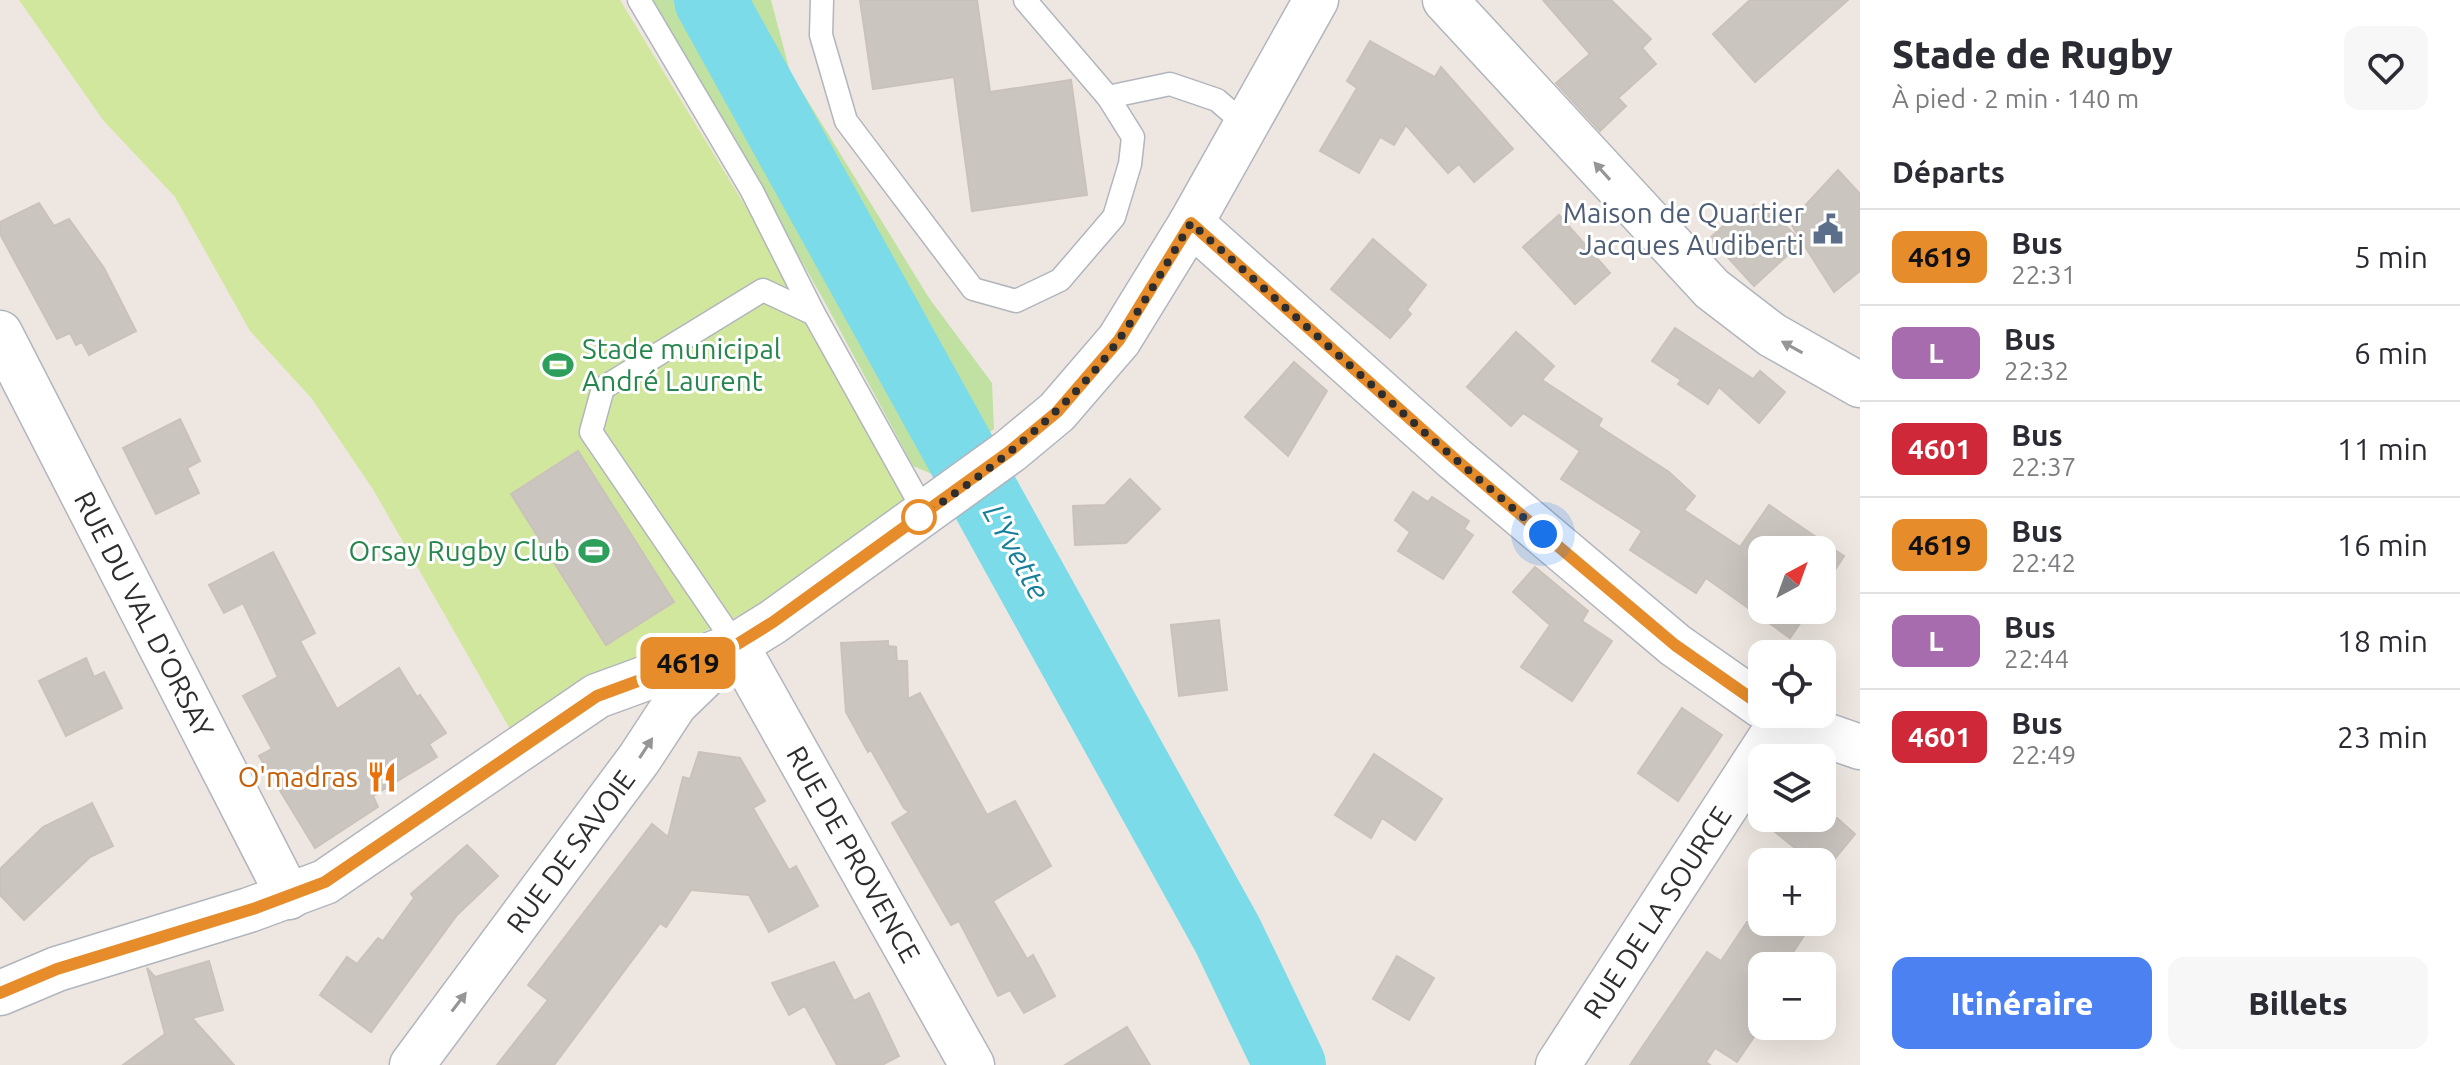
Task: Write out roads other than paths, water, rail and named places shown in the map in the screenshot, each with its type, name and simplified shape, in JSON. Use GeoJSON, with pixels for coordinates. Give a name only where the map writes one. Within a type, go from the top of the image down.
{"type":"FeatureCollection","features":[{"type":"Feature","properties":{"kind":"street"},"geometry":{"type":"LineString","coordinates":[[0,993],[57,969],[289,897],[325,882],[597,696],[736,645],[773,622],[1010,451],[1057,412],[1119,340],[1191,223],[1316,0]]}},
{"type":"Feature","properties":{"kind":"street"},"geometry":{"type":"LineString","coordinates":[[1445,0],[1712,289],[1772,335],[1860,385]]}},
{"type":"Feature","properties":{"kind":"street"},"geometry":{"type":"LineString","coordinates":[[1191,223],[1501,498],[1675,645],[1748,696]]}},
{"type":"Feature","properties":{"kind":"street","name":"RUE DU VAL D'ORSAY"},"geometry":{"type":"LineString","coordinates":[[0,333],[289,897]]}},
{"type":"Feature","properties":{"kind":"street","name":"RUE DE SAVOIE"},"geometry":{"type":"LineString","coordinates":[[412,1065],[639,759],[675,704],[736,645]]}},
{"type":"Feature","properties":{"kind":"street","name":"RUE DE PROVENCE"},"geometry":{"type":"LineString","coordinates":[[736,645],[972,1065]]}},
{"type":"Feature","properties":{"kind":"street","name":"RUE DE LA SOURCE"},"geometry":{"type":"LineString","coordinates":[[1558,1065],[1763,728]]}},
{"type":"Feature","properties":{"kind":"street"},"geometry":{"type":"LineString","coordinates":[[1811,728],[1860,747]]}},
{"type":"Feature","properties":{"kind":"lane"},"geometry":{"type":"LineString","coordinates":[[639,0],[752,191],[814,314],[934,507]]}},
{"type":"Feature","properties":{"kind":"lane"},"geometry":{"type":"LineString","coordinates":[[822,0],[821,35],[846,121],[973,289],[1016,301],[1060,280],[1114,217],[1130,164],[1133,137],[1108,97],[1025,0]]}},
{"type":"Feature","properties":{"kind":"lane"},"geometry":{"type":"LineString","coordinates":[[1108,97],[1170,84],[1217,100],[1246,125]]}},
{"type":"Feature","properties":{"kind":"lane"},"geometry":{"type":"LineString","coordinates":[[736,645],[591,432],[603,388],[763,290],[814,314]]}},
{"type":"Feature","properties":{"kind":"waterway","name":"L'Yvette"},"geometry":{"type":"LineString","coordinates":[[710,0],[1227,934],[1290,1065]]}},
{"type":"Feature","properties":{"kind":"place","name":"Maison de Quartier Jacques Audiberti"},"geometry":{"type":"Point","coordinates":[1828,229]}},
{"type":"Feature","properties":{"kind":"place","name":"Stade municipal André Laurent"},"geometry":{"type":"Point","coordinates":[558,365]}},
{"type":"Feature","properties":{"kind":"place","name":"Orsay Rugby Club"},"geometry":{"type":"Point","coordinates":[594,551]}},
{"type":"Feature","properties":{"kind":"place","name":"O'madras"},"geometry":{"type":"Point","coordinates":[382,777]}}]}
